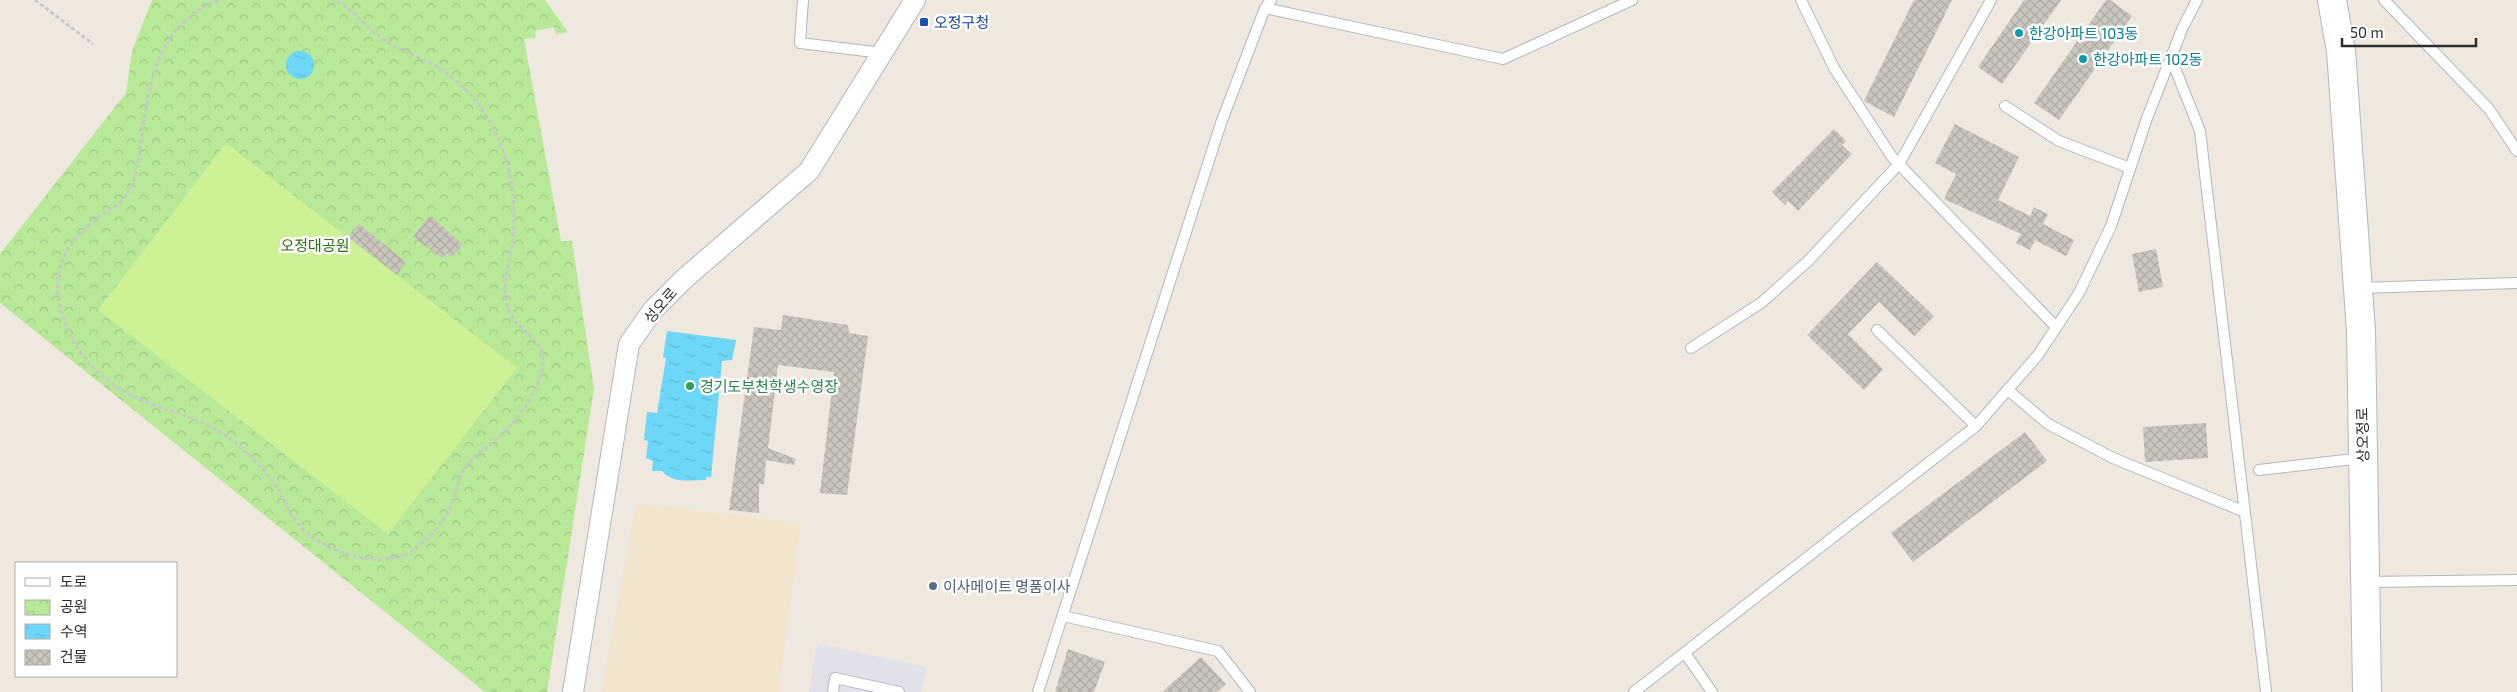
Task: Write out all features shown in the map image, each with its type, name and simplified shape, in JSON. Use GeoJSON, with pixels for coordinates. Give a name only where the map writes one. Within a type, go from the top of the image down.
{"type":"FeatureCollection","features":[{"type":"Feature","properties":{"kind":"street","name":"성오로"},"geometry":{"type":"LineString","coordinates":[[573,692],[629,344],[652,310],[684,279],[809,171],[915,0]]}},
{"type":"Feature","properties":{"kind":"street","name":"상오정로"},"geometry":{"type":"LineString","coordinates":[[2332,0],[2341,51],[2361,331],[2367,692]]}},
{"type":"Feature","properties":{"kind":"lane"},"geometry":{"type":"LineString","coordinates":[[803,0],[800,43],[882,53]]}},
{"type":"Feature","properties":{"kind":"lane"},"geometry":{"type":"LineString","coordinates":[[1038,692],[1221,124],[1268,4],[1503,59],[1617,3],[1632,0]]}},
{"type":"Feature","properties":{"kind":"lane"},"geometry":{"type":"LineString","coordinates":[[1801,0],[1834,68],[1892,157],[2056,327]]}},
{"type":"Feature","properties":{"kind":"lane"},"geometry":{"type":"LineString","coordinates":[[1692,348],[1761,303],[1808,261],[1899,164],[1991,0]]}},
{"type":"Feature","properties":{"kind":"lane"},"geometry":{"type":"LineString","coordinates":[[1634,692],[1976,426],[2038,355],[2079,292],[2107,234],[2171,58],[2197,0]]}},
{"type":"Feature","properties":{"kind":"lane"},"geometry":{"type":"LineString","coordinates":[[2384,0],[2489,109],[2517,151]]}},
{"type":"Feature","properties":{"kind":"lane"},"geometry":{"type":"LineString","coordinates":[[2171,58],[2200,131],[2266,692]]}},
{"type":"Feature","properties":{"kind":"lane"},"geometry":{"type":"LineString","coordinates":[[2005,106],[2059,141],[2130,168]]}},
{"type":"Feature","properties":{"kind":"lane"},"geometry":{"type":"LineString","coordinates":[[2358,288],[2517,283]]}},
{"type":"Feature","properties":{"kind":"lane"},"geometry":{"type":"LineString","coordinates":[[1877,330],[1976,426]]}},
{"type":"Feature","properties":{"kind":"lane"},"geometry":{"type":"LineString","coordinates":[[2008,390],[2048,424],[2114,458],[2245,512]]}},
{"type":"Feature","properties":{"kind":"lane"},"geometry":{"type":"LineString","coordinates":[[2259,470],[2363,458]]}},
{"type":"Feature","properties":{"kind":"lane"},"geometry":{"type":"LineString","coordinates":[[2365,582],[2517,580]]}},
{"type":"Feature","properties":{"kind":"lane"},"geometry":{"type":"LineString","coordinates":[[1063,616],[1218,651],[1250,692]]}},
{"type":"Feature","properties":{"kind":"lane"},"geometry":{"type":"LineString","coordinates":[[1685,653],[1712,692]]}},
{"type":"Feature","properties":{"kind":"lane"},"geometry":{"type":"LineString","coordinates":[[833,692],[835,678],[899,692]]}},
{"type":"Feature","properties":{"kind":"path"},"geometry":{"type":"LineString","coordinates":[[35,0],[93,44]]}},
{"type":"Feature","properties":{"kind":"path"},"geometry":{"type":"LineString","coordinates":[[219,0],[201,9],[180,25],[164,48],[148,89],[132,187],[116,206],[79,233],[66,251],[58,280],[60,306],[73,341],[88,364],[104,378],[120,390],[145,401],[185,414],[232,441],[264,470],[280,494],[291,516],[318,542],[350,555],[387,558],[402,556],[414,550],[440,524],[454,500],[466,465],[496,439],[525,407],[539,382],[542,363],[538,343],[511,316],[507,303],[506,275],[514,221],[512,183],[507,160],[489,119],[465,88],[443,70],[423,58],[382,40],[358,15],[334,0]]}},
{"type":"Feature","properties":{"kind":"shaded area"},"geometry":{"type":"Polygon","coordinates":[[[636,503],[801,523],[779,692],[601,692],[636,503]]]}},
{"type":"Feature","properties":{"kind":"shaded area"},"geometry":{"type":"Polygon","coordinates":[[[819,644],[926,667],[921,692],[809,692],[816,649],[819,644]]]}},
{"type":"Feature","properties":{"kind":"green space","name":"오정대공원"},"geometry":{"type":"Polygon","coordinates":[[[152,0],[545,0],[568,32],[556,34],[554,27],[535,31],[536,38],[524,39],[561,241],[572,241],[594,389],[547,692],[485,692],[0,303],[0,254],[126,93],[132,51],[152,0]]]}},
{"type":"Feature","properties":{"kind":"green space"},"geometry":{"type":"Polygon","coordinates":[[[226,143],[517,368],[388,534],[98,310],[226,143]]]}},
{"type":"Feature","properties":{"kind":"water"},"geometry":{"type":"Polygon","coordinates":[[[300,51],[310,55],[314,65],[310,75],[300,79],[290,75],[286,65],[290,55],[300,51]]]}},
{"type":"Feature","properties":{"kind":"water","name":"경기도부천학생수영장"},"geometry":{"type":"Polygon","coordinates":[[[667,331],[736,340],[732,360],[722,361],[711,478],[707,476],[706,480],[689,481],[671,478],[662,471],[652,471],[653,461],[646,458],[648,441],[644,440],[647,412],[657,413],[666,358],[663,357],[667,331]]]}},
{"type":"Feature","properties":{"kind":"building"},"geometry":{"type":"Polygon","coordinates":[[[1914,0],[1952,0],[1894,117],[1864,101],[1914,0]]]}},
{"type":"Feature","properties":{"kind":"building","name":"한강아파트 103동"},"geometry":{"type":"Polygon","coordinates":[[[2024,0],[2061,0],[2002,84],[1978,67],[2024,0]]]}},
{"type":"Feature","properties":{"kind":"building","name":"한강아파트 102동"},"geometry":{"type":"Polygon","coordinates":[[[2106,0],[2110,0],[2132,16],[2059,120],[2034,103],[2106,0]]]}},
{"type":"Feature","properties":{"kind":"building"},"geometry":{"type":"Polygon","coordinates":[[[1955,124],[2019,157],[1998,200],[2030,216],[2034,207],[2048,214],[2043,224],[2074,240],[2066,256],[2035,240],[2030,250],[2016,243],[2021,234],[1944,199],[1956,174],[1935,163],[1955,124]]]}},
{"type":"Feature","properties":{"kind":"building"},"geometry":{"type":"Polygon","coordinates":[[[1834,129],[1846,141],[1842,145],[1852,154],[1798,211],[1788,201],[1785,205],[1772,192],[1834,129]]]}},
{"type":"Feature","properties":{"kind":"building"},"geometry":{"type":"Polygon","coordinates":[[[430,215],[463,245],[452,257],[446,253],[442,258],[413,237],[430,215]]]}},
{"type":"Feature","properties":{"kind":"building"},"geometry":{"type":"Polygon","coordinates":[[[359,224],[406,262],[397,275],[348,237],[359,224]]]}},
{"type":"Feature","properties":{"kind":"building"},"geometry":{"type":"Polygon","coordinates":[[[2156,249],[2163,287],[2139,292],[2132,254],[2156,249]]]}},
{"type":"Feature","properties":{"kind":"building"},"geometry":{"type":"Polygon","coordinates":[[[1877,262],[1934,316],[1914,336],[1879,302],[1848,334],[1883,369],[1864,390],[1807,335],[1877,262]]]}},
{"type":"Feature","properties":{"kind":"building"},"geometry":{"type":"Polygon","coordinates":[[[783,315],[848,325],[849,333],[868,336],[847,495],[820,493],[834,372],[778,365],[768,448],[796,459],[794,465],[766,460],[764,484],[759,484],[759,513],[729,510],[754,327],[781,330],[783,315]]]}},
{"type":"Feature","properties":{"kind":"building"},"geometry":{"type":"Polygon","coordinates":[[[2206,423],[2208,458],[2145,462],[2143,427],[2206,423]]]}},
{"type":"Feature","properties":{"kind":"building"},"geometry":{"type":"Polygon","coordinates":[[[2025,432],[2047,461],[1913,562],[1891,533],[2025,432]]]}},
{"type":"Feature","properties":{"kind":"building"},"geometry":{"type":"Polygon","coordinates":[[[1068,649],[1105,662],[1094,692],[1055,692],[1068,649]]]}},
{"type":"Feature","properties":{"kind":"building"},"geometry":{"type":"Polygon","coordinates":[[[1201,657],[1226,684],[1217,692],[1162,692],[1201,657]]]}},
{"type":"Feature","properties":{"kind":"place","name":"오정구청"},"geometry":{"type":"Point","coordinates":[924,22]}},
{"type":"Feature","properties":{"kind":"place","name":"한강아파트 103동"},"geometry":{"type":"Point","coordinates":[2019,33]}},
{"type":"Feature","properties":{"kind":"place","name":"한강아파트 102동"},"geometry":{"type":"Point","coordinates":[2083,59]}},
{"type":"Feature","properties":{"kind":"place","name":"경기도부천학생수영장"},"geometry":{"type":"Point","coordinates":[690,386]}},
{"type":"Feature","properties":{"kind":"place","name":"이사메이트 명품이사"},"geometry":{"type":"Point","coordinates":[933,586]}}]}
